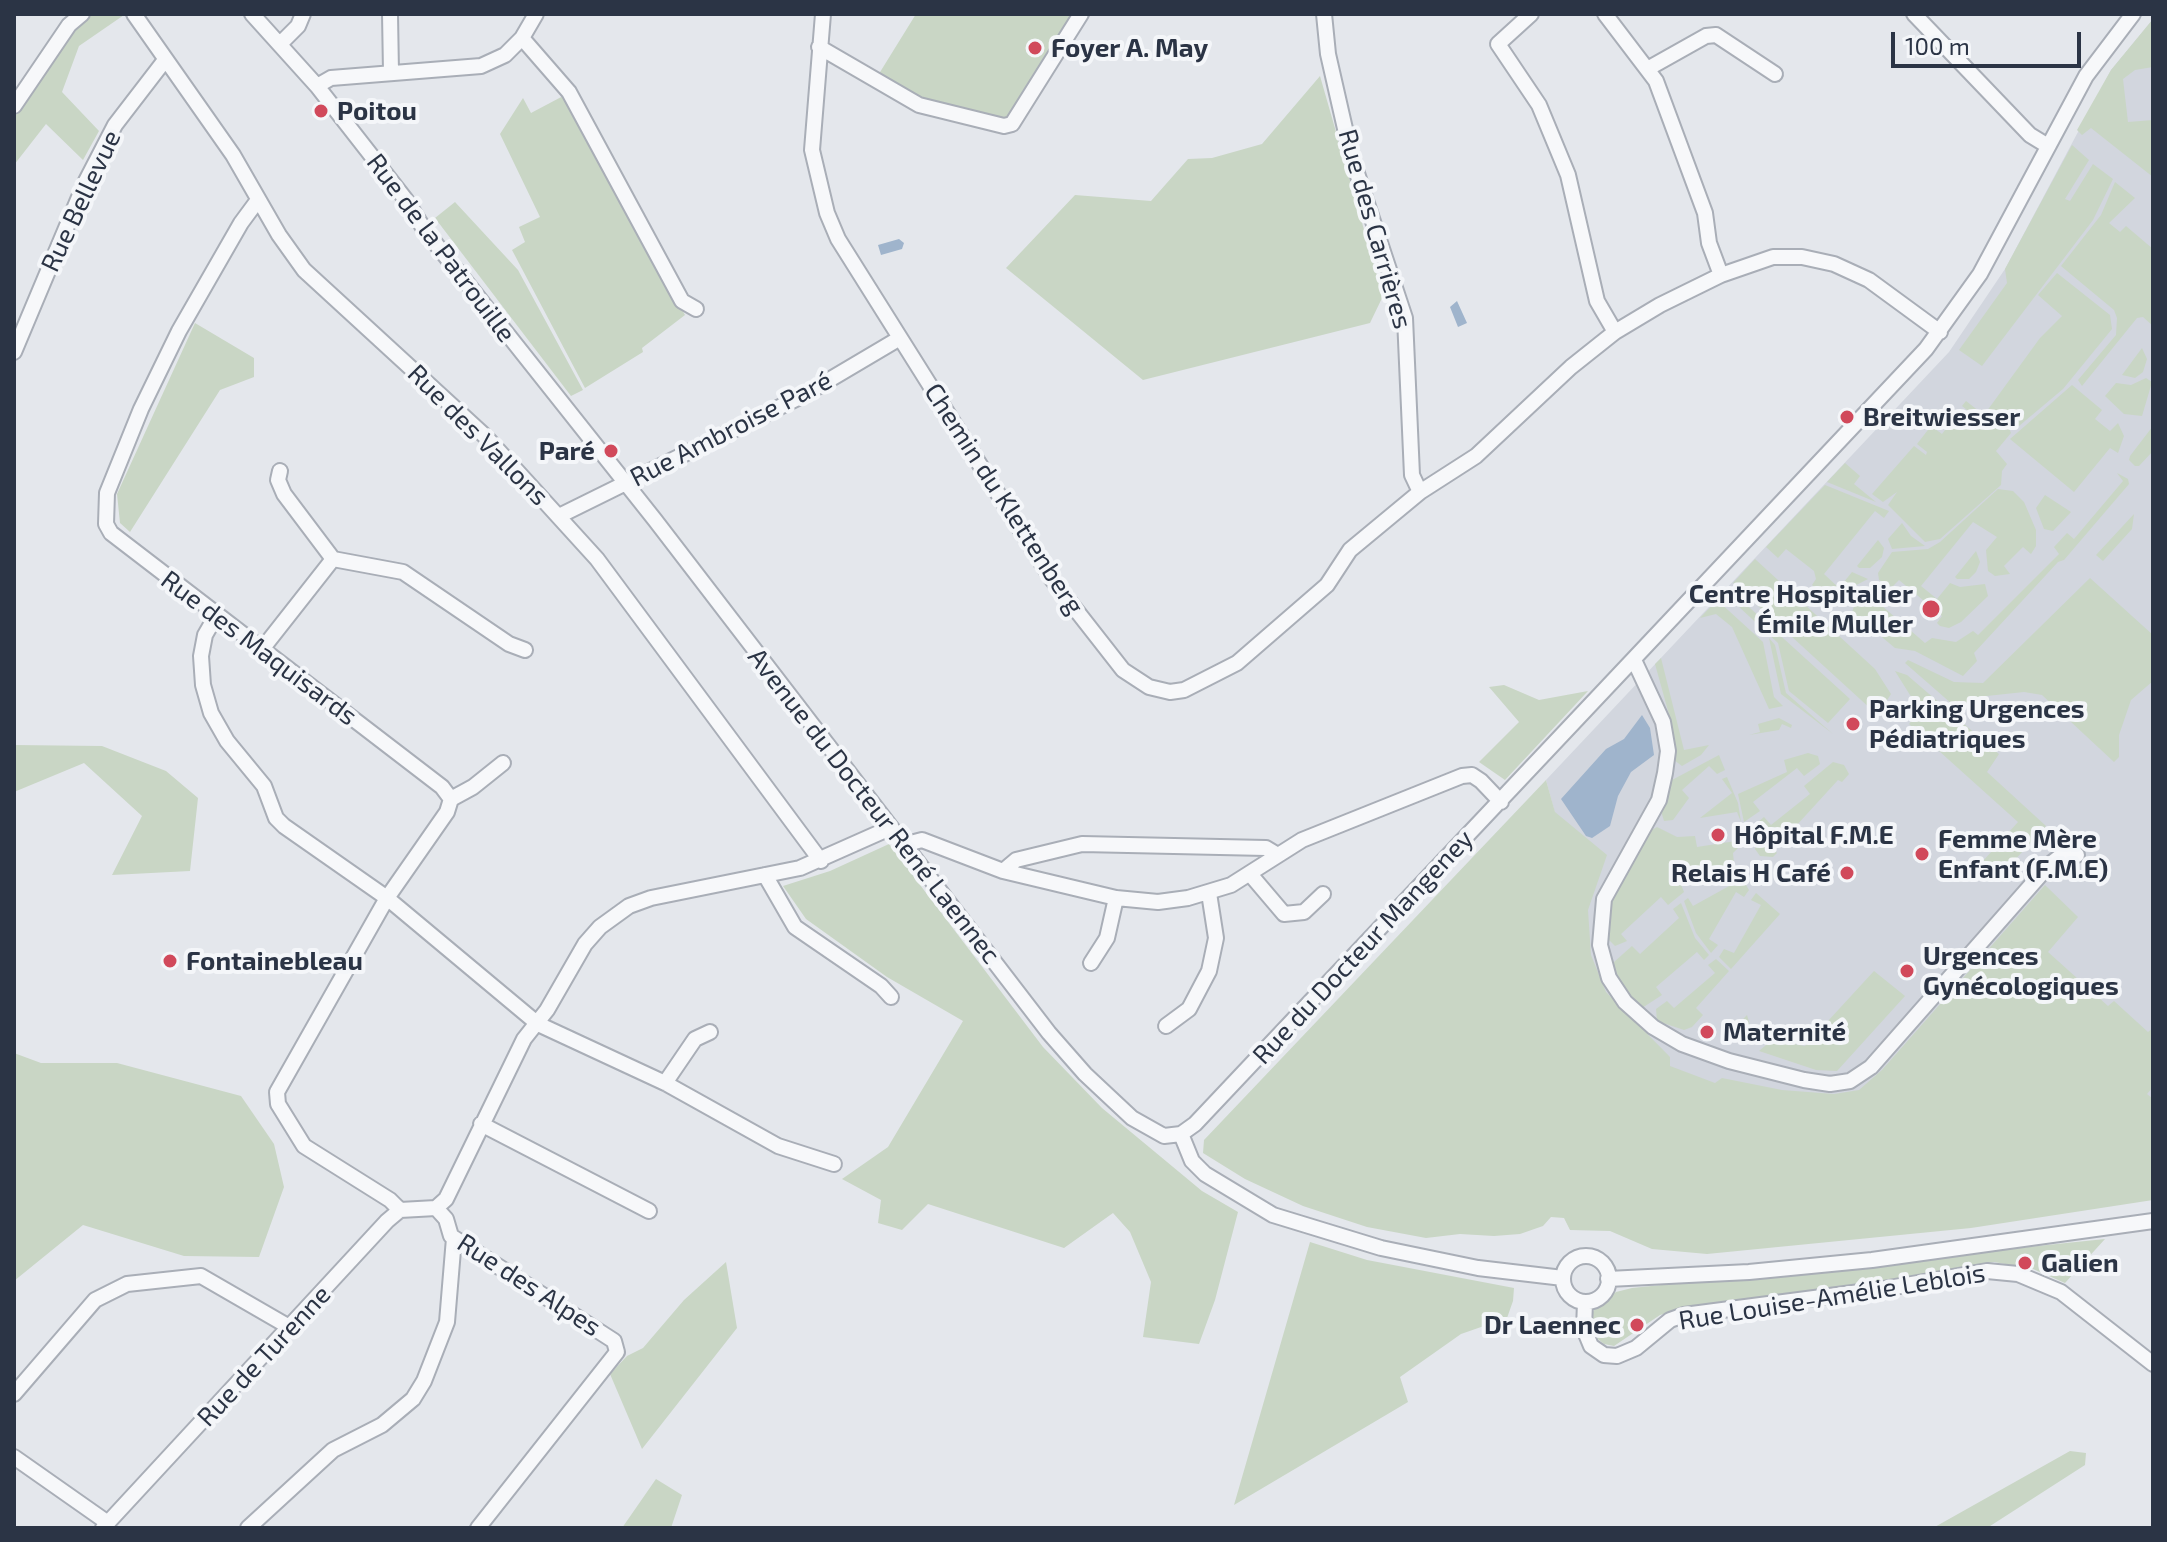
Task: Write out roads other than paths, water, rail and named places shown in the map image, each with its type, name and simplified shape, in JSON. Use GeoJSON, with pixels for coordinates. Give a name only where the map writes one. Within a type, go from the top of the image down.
{"type":"FeatureCollection","features":[{"type":"Feature","properties":{"kind":"street"},"geometry":{"type":"LineString","coordinates":[[14,106],[69,25],[82,14]]}},
{"type":"Feature","properties":{"kind":"street","name":"Rue des Vallons"},"geometry":{"type":"LineString","coordinates":[[134,14],[233,155],[304,270],[486,437],[597,559],[821,861]]}},
{"type":"Feature","properties":{"kind":"street","name":"Rue de la Patrouille"},"geometry":{"type":"LineString","coordinates":[[252,14],[317,86],[433,241],[626,485]]}},
{"type":"Feature","properties":{"kind":"street"},"geometry":{"type":"LineString","coordinates":[[281,43],[298,26],[303,14]]}},
{"type":"Feature","properties":{"kind":"street"},"geometry":{"type":"LineString","coordinates":[[390,14],[391,72]]}},
{"type":"Feature","properties":{"kind":"street"},"geometry":{"type":"LineString","coordinates":[[317,86],[331,78],[481,66],[505,55],[522,38],[536,14]]}},
{"type":"Feature","properties":{"kind":"street","name":"Chemin du Klettenberg"},"geometry":{"type":"LineString","coordinates":[[823,14],[812,150],[827,213],[843,248],[1051,578],[1123,670],[1149,687],[1170,692],[1184,690],[1237,663],[1327,585],[1350,550],[1420,492],[1476,456],[1571,367],[1615,332],[1660,305],[1721,275],[1773,257],[1802,257],[1834,264],[1869,280],[1940,332]]}},
{"type":"Feature","properties":{"kind":"street"},"geometry":{"type":"LineString","coordinates":[[819,47],[919,105],[1004,126],[1012,124],[1081,14]]}},
{"type":"Feature","properties":{"kind":"street","name":"Rue des Carrières"},"geometry":{"type":"LineString","coordinates":[[1324,14],[1328,54],[1351,155],[1405,318],[1412,475],[1420,492]]}},
{"type":"Feature","properties":{"kind":"street"},"geometry":{"type":"LineString","coordinates":[[1531,14],[1498,44],[1539,105],[1568,175],[1597,301],[1615,332]]}},
{"type":"Feature","properties":{"kind":"street"},"geometry":{"type":"LineString","coordinates":[[1605,14],[1623,42],[1649,68],[1705,213],[1710,249],[1721,275]]}},
{"type":"Feature","properties":{"kind":"street"},"geometry":{"type":"LineString","coordinates":[[1914,14],[2030,135],[2048,146]]}},
{"type":"Feature","properties":{"kind":"street","name":"Rue du Docteur Mangeney"},"geometry":{"type":"LineString","coordinates":[[1181,1134],[1195,1124],[1501,802],[1893,387],[1940,332],[1980,274],[2097,59],[2133,14]]}},
{"type":"Feature","properties":{"kind":"street"},"geometry":{"type":"LineString","coordinates":[[1649,68],[1706,36],[1716,35],[1775,74]]}},
{"type":"Feature","properties":{"kind":"street"},"geometry":{"type":"LineString","coordinates":[[522,38],[569,92],[682,301],[696,309]]}},
{"type":"Feature","properties":{"kind":"street","name":"Rue Bellevue"},"geometry":{"type":"LineString","coordinates":[[14,352],[85,183],[115,125],[165,60]]}},
{"type":"Feature","properties":{"kind":"street","name":"Rue des Maquisards"},"geometry":{"type":"LineString","coordinates":[[258,200],[241,223],[179,331],[141,409],[107,493],[105,508],[111,533],[442,787],[451,799]]}},
{"type":"Feature","properties":{"kind":"street","name":"Rue Ambroise Paré"},"geometry":{"type":"LineString","coordinates":[[559,516],[802,396],[900,338]]}},
{"type":"Feature","properties":{"kind":"street"},"geometry":{"type":"LineString","coordinates":[[280,471],[278,480],[284,494],[333,559],[403,572],[509,644],[525,650]]}},
{"type":"Feature","properties":{"kind":"street","name":"Avenue du Docteur René Laennec"},"geometry":{"type":"LineString","coordinates":[[626,485],[1049,1033],[1085,1074],[1132,1118],[1156,1134],[1181,1134]]}},
{"type":"Feature","properties":{"kind":"street"},"geometry":{"type":"LineString","coordinates":[[263,648],[333,559]]}},
{"type":"Feature","properties":{"kind":"street"},"geometry":{"type":"LineString","coordinates":[[216,616],[205,635],[201,656],[203,685],[211,713],[227,741],[264,786],[272,810],[284,826],[387,898],[538,1024],[665,1083],[778,1146],[834,1164]]}},
{"type":"Feature","properties":{"kind":"street"},"geometry":{"type":"LineString","coordinates":[[1634,660],[1663,722],[1667,762],[1659,800],[1604,899],[1600,945],[1609,978],[1625,1002],[1653,1027],[1682,1044],[1729,1061],[1804,1080],[1830,1084],[1850,1081],[1871,1067],[2036,878],[2062,855],[2077,855]]}},
{"type":"Feature","properties":{"kind":"street"},"geometry":{"type":"LineString","coordinates":[[503,763],[473,787],[451,799],[447,812],[387,898],[277,1092],[278,1104],[304,1146],[390,1200],[400,1210],[436,1208],[446,1199],[524,1039],[538,1024],[585,944],[615,915],[664,894],[821,861],[890,828]]}},
{"type":"Feature","properties":{"kind":"street"},"geometry":{"type":"LineString","coordinates":[[903,845],[922,840],[1003,871],[1116,898],[1158,902],[1209,893],[1250,874],[1276,854],[1462,776],[1472,775],[1481,781],[1501,802]]}},
{"type":"Feature","properties":{"kind":"street"},"geometry":{"type":"LineString","coordinates":[[1003,871],[1016,860],[1082,844],[1266,848],[1276,854]]}},
{"type":"Feature","properties":{"kind":"street"},"geometry":{"type":"LineString","coordinates":[[1250,874],[1276,909],[1284,914],[1304,912],[1323,894]]}},
{"type":"Feature","properties":{"kind":"street"},"geometry":{"type":"LineString","coordinates":[[765,875],[795,927],[881,986],[891,997]]}},
{"type":"Feature","properties":{"kind":"street"},"geometry":{"type":"LineString","coordinates":[[1166,1026],[1189,1009],[1209,971],[1216,938],[1209,893]]}},
{"type":"Feature","properties":{"kind":"street"},"geometry":{"type":"LineString","coordinates":[[1091,963],[1107,938],[1116,898]]}},
{"type":"Feature","properties":{"kind":"street"},"geometry":{"type":"LineString","coordinates":[[665,1083],[695,1039],[710,1032]]}},
{"type":"Feature","properties":{"kind":"street"},"geometry":{"type":"LineString","coordinates":[[481,1124],[649,1211]]}},
{"type":"Feature","properties":{"kind":"street"},"geometry":{"type":"LineString","coordinates":[[1181,1134],[1192,1161],[1205,1174],[1273,1215],[1381,1248],[1478,1268],[1563,1278]]}},
{"type":"Feature","properties":{"kind":"street","name":"Rue des Alpes"},"geometry":{"type":"LineString","coordinates":[[436,1208],[454,1238],[614,1341],[617,1352],[478,1528]]}},
{"type":"Feature","properties":{"kind":"street","name":"Rue de Turenne"},"geometry":{"type":"LineString","coordinates":[[105,1526],[400,1210]]}},
{"type":"Feature","properties":{"kind":"street"},"geometry":{"type":"LineString","coordinates":[[1608,1279],[1718,1275],[1872,1260],[2153,1221]]}},
{"type":"Feature","properties":{"kind":"street"},"geometry":{"type":"LineString","coordinates":[[248,1528],[333,1450],[382,1425],[413,1399],[424,1381],[447,1322],[454,1238]]}},
{"type":"Feature","properties":{"kind":"street"},"geometry":{"type":"LineString","coordinates":[[1582,1257],[1600,1262],[1608,1279],[1604,1293],[1585,1302],[1569,1295],[1563,1278],[1572,1261],[1582,1257]]}},
{"type":"Feature","properties":{"kind":"street","name":"Rue Louise-Amélie Leblois"},"geometry":{"type":"LineString","coordinates":[[1585,1302],[1584,1329],[1591,1346],[1604,1355],[1617,1356],[1636,1348],[1670,1320],[1684,1315],[1883,1289],[1972,1273],[2018,1274],[2061,1292],[2153,1364]]}},
{"type":"Feature","properties":{"kind":"street"},"geometry":{"type":"LineString","coordinates":[[14,1394],[95,1300],[127,1284],[201,1276],[291,1328]]}},
{"type":"Feature","properties":{"kind":"street"},"geometry":{"type":"LineString","coordinates":[[14,1457],[105,1526]]}},
{"type":"Feature","properties":{"kind":"water"},"geometry":{"type":"Polygon","coordinates":[[[899,239],[904,243],[902,249],[881,255],[878,245],[899,239]]]}},
{"type":"Feature","properties":{"kind":"water"},"geometry":{"type":"Polygon","coordinates":[[[1457,301],[1467,323],[1458,327],[1450,307],[1457,301]]]}},
{"type":"Feature","properties":{"kind":"water"},"geometry":{"type":"Polygon","coordinates":[[[1642,715],[1650,728],[1654,755],[1631,772],[1618,796],[1610,826],[1592,838],[1586,836],[1561,799],[1606,749],[1624,739],[1642,715]]]}},
{"type":"Feature","properties":{"kind":"place","name":"Foyer A. May"},"geometry":{"type":"Point","coordinates":[1035,48]}},
{"type":"Feature","properties":{"kind":"place","name":"Poitou"},"geometry":{"type":"Point","coordinates":[321,111]}},
{"type":"Feature","properties":{"kind":"place","name":"Breitwiesser"},"geometry":{"type":"Point","coordinates":[1847,417]}},
{"type":"Feature","properties":{"kind":"place","name":"Paré"},"geometry":{"type":"Point","coordinates":[611,451]}},
{"type":"Feature","properties":{"kind":"place","name":"Centre Hospitalier Émile Muller"},"geometry":{"type":"Point","coordinates":[1931,609]}},
{"type":"Feature","properties":{"kind":"place","name":"Parking Urgences Pédiatriques"},"geometry":{"type":"Point","coordinates":[1853,724]}},
{"type":"Feature","properties":{"kind":"place","name":"Hôpital F.M.E"},"geometry":{"type":"Point","coordinates":[1718,835]}},
{"type":"Feature","properties":{"kind":"place","name":"Femme Mère Enfant (F.M.E)"},"geometry":{"type":"Point","coordinates":[1922,854]}},
{"type":"Feature","properties":{"kind":"place","name":"Relais H Café"},"geometry":{"type":"Point","coordinates":[1847,873]}},
{"type":"Feature","properties":{"kind":"place","name":"Fontainebleau"},"geometry":{"type":"Point","coordinates":[170,961]}},
{"type":"Feature","properties":{"kind":"place","name":"Urgences Gynécologiques"},"geometry":{"type":"Point","coordinates":[1907,971]}},
{"type":"Feature","properties":{"kind":"place","name":"Maternité"},"geometry":{"type":"Point","coordinates":[1707,1032]}},
{"type":"Feature","properties":{"kind":"place","name":"Galien"},"geometry":{"type":"Point","coordinates":[2025,1263]}},
{"type":"Feature","properties":{"kind":"place","name":"Dr Laennec"},"geometry":{"type":"Point","coordinates":[1637,1325]}}]}
